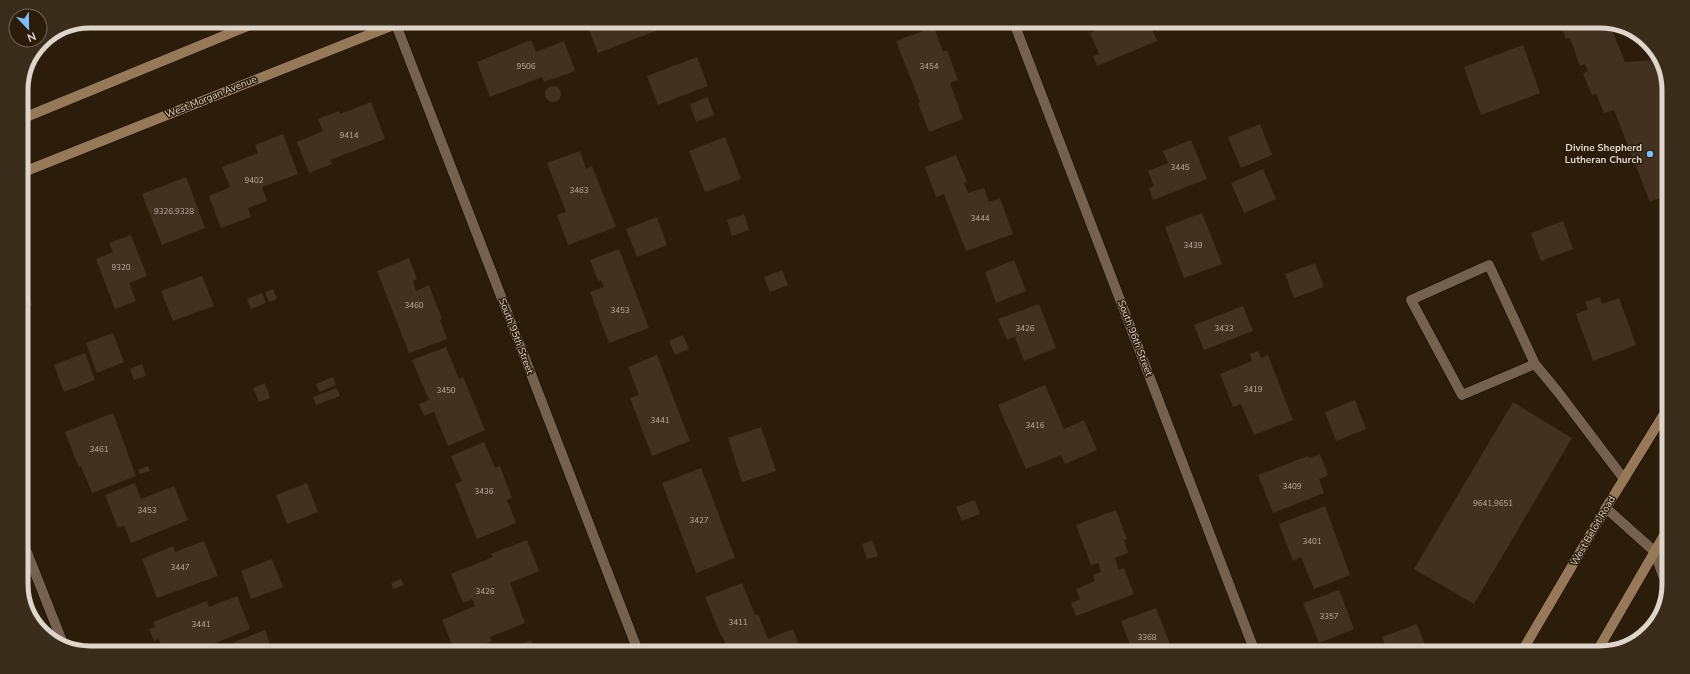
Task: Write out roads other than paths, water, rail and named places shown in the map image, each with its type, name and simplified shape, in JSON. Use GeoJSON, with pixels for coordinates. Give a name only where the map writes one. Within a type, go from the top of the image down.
{"type":"FeatureCollection","features":[{"type":"Feature","properties":{"kind":"street"},"geometry":{"type":"LineString","coordinates":[[28,117],[243,28]]}},
{"type":"Feature","properties":{"kind":"street","name":"West Morgan Avenue"},"geometry":{"type":"LineString","coordinates":[[28,170],[383,28]]}},
{"type":"Feature","properties":{"kind":"street","name":"South 95th Street"},"geometry":{"type":"LineString","coordinates":[[400,28],[636,646]]}},
{"type":"Feature","properties":{"kind":"street","name":"South 96th Street"},"geometry":{"type":"LineString","coordinates":[[1016,28],[1253,646]]}},
{"type":"Feature","properties":{"kind":"street"},"geometry":{"type":"LineString","coordinates":[[1535,364],[1462,395],[1411,300],[1489,265],[1535,364],[1558,392],[1624,480]]}},
{"type":"Feature","properties":{"kind":"street","name":"West Beloit Road"},"geometry":{"type":"LineString","coordinates":[[1525,646],[1606,508],[1662,417]]}},
{"type":"Feature","properties":{"kind":"street"},"geometry":{"type":"LineString","coordinates":[[1606,508],[1654,551],[1662,572]]}},
{"type":"Feature","properties":{"kind":"street"},"geometry":{"type":"LineString","coordinates":[[1600,646],[1662,538]]}},
{"type":"Feature","properties":{"kind":"street"},"geometry":{"type":"LineString","coordinates":[[28,555],[61,639]]}},
{"type":"Feature","properties":{"kind":"place","name":"Divine Shepherd Lutheran Church"},"geometry":{"type":"Point","coordinates":[1650,154]}}]}
